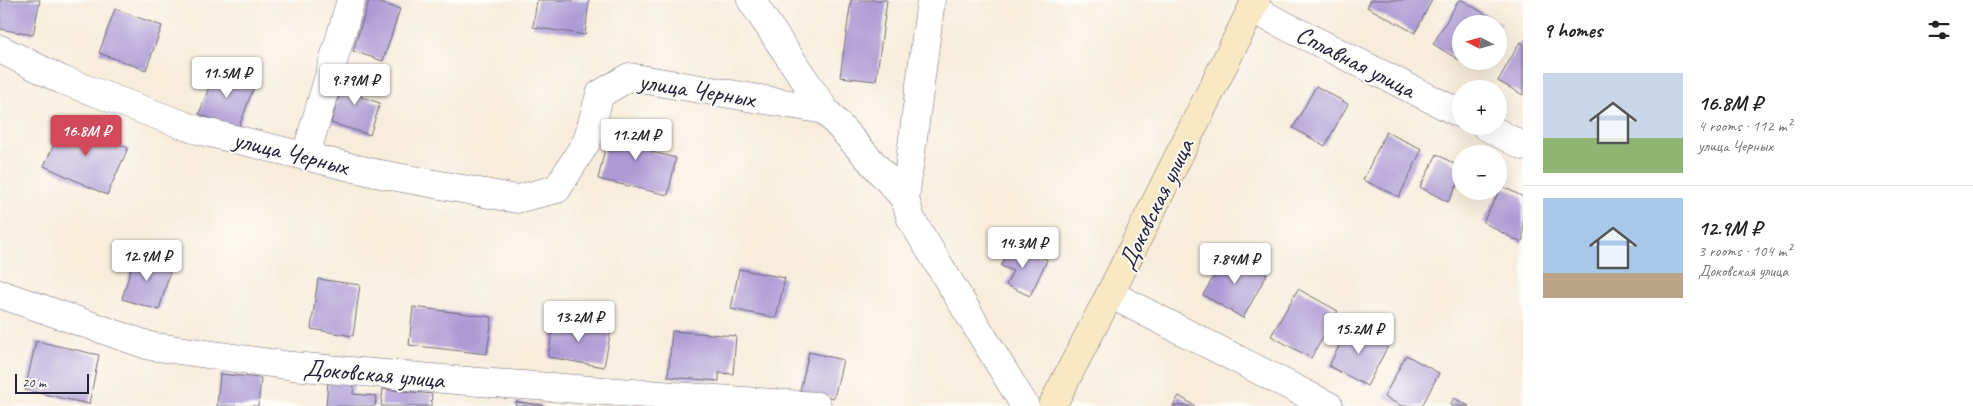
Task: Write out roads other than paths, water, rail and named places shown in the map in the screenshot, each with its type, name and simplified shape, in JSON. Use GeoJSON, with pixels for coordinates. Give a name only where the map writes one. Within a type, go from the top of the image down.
{"type":"FeatureCollection","features":[{"type":"Feature","properties":{"kind":"main road","name":"Доковская улица"},"geometry":{"type":"LineString","coordinates":[[1052,406],[1110,294],[1254,4]]}},
{"type":"Feature","properties":{"kind":"street"},"geometry":{"type":"LineString","coordinates":[[306,155],[351,0]]}},
{"type":"Feature","properties":{"kind":"street"},"geometry":{"type":"LineString","coordinates":[[751,0],[825,110],[905,199]]}},
{"type":"Feature","properties":{"kind":"street"},"geometry":{"type":"LineString","coordinates":[[932,0],[905,199],[911,219],[1025,406]]}},
{"type":"Feature","properties":{"kind":"street","name":"Сплавная улица"},"geometry":{"type":"LineString","coordinates":[[1254,4],[1452,109]]}},
{"type":"Feature","properties":{"kind":"street","name":"улица Черных"},"geometry":{"type":"LineString","coordinates":[[0,49],[62,80],[196,130],[375,173],[517,199],[558,189],[587,141],[600,94],[629,77],[825,110]]}},
{"type":"Feature","properties":{"kind":"street"},"geometry":{"type":"LineString","coordinates":[[1502,135],[1523,146]]}},
{"type":"Feature","properties":{"kind":"street","name":"Доковская улица"},"geometry":{"type":"LineString","coordinates":[[0,294],[150,346],[292,366],[817,406]]}},
{"type":"Feature","properties":{"kind":"street"},"geometry":{"type":"LineString","coordinates":[[1110,294],[1329,406]]}}]}
